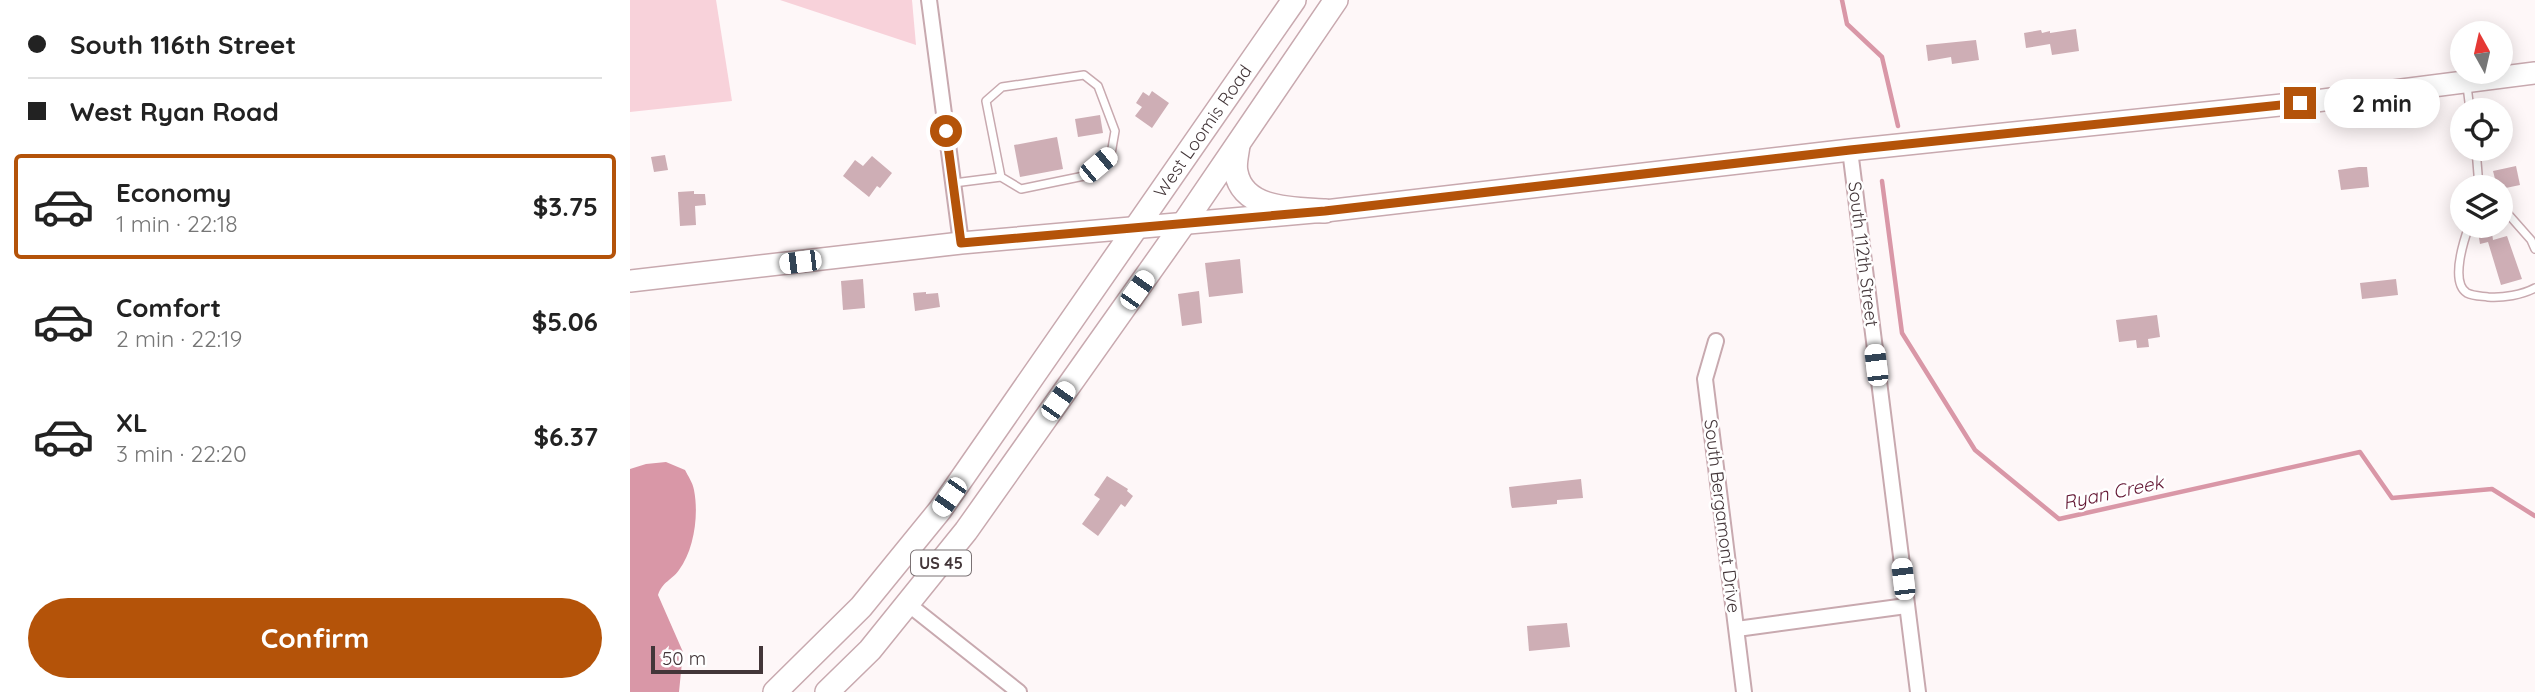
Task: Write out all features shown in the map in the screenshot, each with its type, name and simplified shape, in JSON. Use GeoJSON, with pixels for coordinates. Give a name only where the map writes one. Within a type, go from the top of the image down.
{"type":"FeatureCollection","features":[{"type":"Feature","properties":{"kind":"main road","name":"West Loomis Road"},"geometry":{"type":"LineString","coordinates":[[775,692],[861,607],[958,485],[1294,0]]}},
{"type":"Feature","properties":{"kind":"main road","name":"West Loomis Road"},"geometry":{"type":"LineString","coordinates":[[827,692],[870,650],[986,503],[1184,223],[1336,0]]}},
{"type":"Feature","properties":{"kind":"main road"},"geometry":{"type":"LineString","coordinates":[[1238,145],[1235,170],[1242,188],[1248,194],[1276,206],[1325,211]]}},
{"type":"Feature","properties":{"kind":"main road"},"geometry":{"type":"LineString","coordinates":[[958,485],[986,503]]}},
{"type":"Feature","properties":{"kind":"street"},"geometry":{"type":"LineString","coordinates":[[929,0],[961,243]]}},
{"type":"Feature","properties":{"kind":"street"},"geometry":{"type":"LineString","coordinates":[[2513,75],[2535,72]]}},
{"type":"Feature","properties":{"kind":"street"},"geometry":{"type":"LineString","coordinates":[[630,281],[961,243],[1325,211],[2450,84]]}},
{"type":"Feature","properties":{"kind":"street","name":"South 112th Street"},"geometry":{"type":"LineString","coordinates":[[1850,150],[1918,692]]}},
{"type":"Feature","properties":{"kind":"street","name":"South Bergamont Drive"},"geometry":{"type":"LineString","coordinates":[[1716,341],[1705,379],[1744,692]]}},
{"type":"Feature","properties":{"kind":"street"},"geometry":{"type":"LineString","coordinates":[[908,604],[1019,692]]}},
{"type":"Feature","properties":{"kind":"street"},"geometry":{"type":"LineString","coordinates":[[1737,629],[1906,606]]}},
{"type":"Feature","properties":{"kind":"lane"},"geometry":{"type":"LineString","coordinates":[[953,183],[1001,177],[1021,189],[1084,176],[1111,153],[1115,131],[1098,86],[1084,75],[1002,87],[986,101],[1001,177]]}},
{"type":"Feature","properties":{"kind":"lane"},"geometry":{"type":"LineString","coordinates":[[2513,220],[2535,248]]}},
{"type":"Feature","properties":{"kind":"lane"},"geometry":{"type":"LineString","coordinates":[[2464,238],[2461,247],[2459,280],[2463,290],[2469,294],[2501,298],[2535,288]]}},
{"type":"Feature","properties":{"kind":"shaded area"},"geometry":{"type":"Polygon","coordinates":[[[630,0],[716,0],[732,101],[630,112],[630,0]]]}},
{"type":"Feature","properties":{"kind":"shaded area"},"geometry":{"type":"Polygon","coordinates":[[[780,0],[912,0],[916,45],[780,0]]]}},
{"type":"Feature","properties":{"kind":"shaded area"},"geometry":{"type":"Polygon","coordinates":[[[666,462],[685,470],[693,485],[695,500],[694,532],[688,553],[679,570],[658,595],[683,652],[679,692],[630,692],[630,469],[666,462]]]}},
{"type":"Feature","properties":{"kind":"building"},"geometry":{"type":"Polygon","coordinates":[[[2076,29],[2079,51],[2052,55],[2050,44],[2026,48],[2024,33],[2076,29]]]}},
{"type":"Feature","properties":{"kind":"building"},"geometry":{"type":"Polygon","coordinates":[[[1976,40],[1979,60],[1952,64],[1951,57],[1928,61],[1926,45],[1976,40]]]}},
{"type":"Feature","properties":{"kind":"building"},"geometry":{"type":"Polygon","coordinates":[[[1152,91],[1169,103],[1152,128],[1135,116],[1142,107],[1136,103],[1143,92],[1149,96],[1152,91]]]}},
{"type":"Feature","properties":{"kind":"building"},"geometry":{"type":"Polygon","coordinates":[[[1100,115],[1103,133],[1078,137],[1075,119],[1100,115]]]}},
{"type":"Feature","properties":{"kind":"building"},"geometry":{"type":"Polygon","coordinates":[[[1057,137],[1063,169],[1020,177],[1014,145],[1057,137]]]}},
{"type":"Feature","properties":{"kind":"building"},"geometry":{"type":"Polygon","coordinates":[[[665,155],[668,170],[654,172],[651,157],[665,155]]]}},
{"type":"Feature","properties":{"kind":"building"},"geometry":{"type":"Polygon","coordinates":[[[872,156],[892,173],[869,197],[843,176],[855,160],[863,166],[872,156]]]}},
{"type":"Feature","properties":{"kind":"building"},"geometry":{"type":"Polygon","coordinates":[[[2516,166],[2520,185],[2513,186],[2513,175],[2494,175],[2493,171],[2516,166]]]}},
{"type":"Feature","properties":{"kind":"building"},"geometry":{"type":"Polygon","coordinates":[[[2367,167],[2369,187],[2341,190],[2338,170],[2367,167]]]}},
{"type":"Feature","properties":{"kind":"building"},"geometry":{"type":"Polygon","coordinates":[[[694,191],[694,194],[705,194],[706,205],[695,206],[696,225],[680,226],[678,192],[694,191]]]}},
{"type":"Feature","properties":{"kind":"building"},"geometry":{"type":"Polygon","coordinates":[[[2479,238],[2508,238],[2522,279],[2501,285],[2488,242],[2480,244],[2479,238]]]}},
{"type":"Feature","properties":{"kind":"building"},"geometry":{"type":"Polygon","coordinates":[[[1240,259],[1243,293],[1209,297],[1205,263],[1240,259]]]}},
{"type":"Feature","properties":{"kind":"building"},"geometry":{"type":"Polygon","coordinates":[[[863,279],[865,308],[843,310],[841,281],[863,279]]]}},
{"type":"Feature","properties":{"kind":"building"},"geometry":{"type":"Polygon","coordinates":[[[2396,279],[2398,295],[2362,299],[2360,283],[2396,279]]]}},
{"type":"Feature","properties":{"kind":"building"},"geometry":{"type":"Polygon","coordinates":[[[1199,291],[1202,323],[1182,326],[1178,294],[1199,291]]]}},
{"type":"Feature","properties":{"kind":"building"},"geometry":{"type":"Polygon","coordinates":[[[913,293],[938,293],[940,307],[915,311],[913,293]]]}},
{"type":"Feature","properties":{"kind":"building"},"geometry":{"type":"Polygon","coordinates":[[[2157,315],[2160,337],[2148,339],[2149,347],[2137,348],[2136,340],[2119,342],[2116,320],[2157,315]]]}},
{"type":"Feature","properties":{"kind":"building"},"geometry":{"type":"Polygon","coordinates":[[[1107,476],[1128,489],[1133,496],[1125,507],[1121,504],[1098,536],[1082,524],[1100,499],[1094,495],[1107,476]]]}},
{"type":"Feature","properties":{"kind":"building"},"geometry":{"type":"Polygon","coordinates":[[[1581,479],[1583,498],[1557,500],[1557,504],[1512,508],[1509,487],[1581,479]]]}},
{"type":"Feature","properties":{"kind":"building"},"geometry":{"type":"Polygon","coordinates":[[[1567,623],[1570,647],[1529,651],[1527,626],[1567,623]]]}},
{"type":"Feature","properties":{"kind":"waterway","name":"Ryan Creek"},"geometry":{"type":"LineString","coordinates":[[1842,0],[1847,24],[1882,57],[1898,126]]}},
{"type":"Feature","properties":{"kind":"waterway","name":"Ryan Creek"},"geometry":{"type":"LineString","coordinates":[[1882,181],[1902,333],[1975,450],[2059,519],[2360,452],[2392,498],[2492,489],[2535,516]]}},
{"type":"Feature","properties":{"kind":"route"},"geometry":{"type":"LineString","coordinates":[[946,131],[961,243],[1325,211],[1850,150],[2300,103]]}}]}
